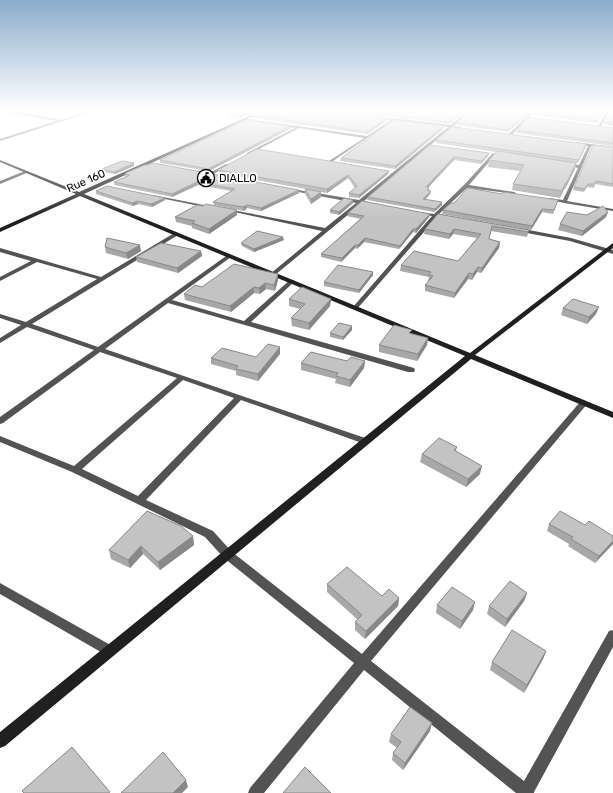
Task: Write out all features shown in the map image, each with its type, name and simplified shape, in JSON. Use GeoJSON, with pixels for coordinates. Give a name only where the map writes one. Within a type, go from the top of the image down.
{"type":"FeatureCollection","features":[{"type":"Feature","properties":{"kind":"street","name":"Rue 160"},"geometry":{"type":"LineString","coordinates":[[0,230],[185,146]]}},
{"type":"Feature","properties":{"kind":"street"},"geometry":{"type":"LineString","coordinates":[[243,157],[264,146]]}},
{"type":"Feature","properties":{"kind":"street"},"geometry":{"type":"LineString","coordinates":[[330,162],[354,146]]}},
{"type":"Feature","properties":{"kind":"street"},"geometry":{"type":"LineString","coordinates":[[273,274],[427,146]]}},
{"type":"Feature","properties":{"kind":"street"},"geometry":{"type":"LineString","coordinates":[[564,202],[590,146]]}},
{"type":"Feature","properties":{"kind":"street"},"geometry":{"type":"LineString","coordinates":[[598,146],[613,148]]}},
{"type":"Feature","properties":{"kind":"street"},"geometry":{"type":"LineString","coordinates":[[257,150],[264,151]]}},
{"type":"Feature","properties":{"kind":"street"},"geometry":{"type":"LineString","coordinates":[[487,153],[502,155]]}},
{"type":"Feature","properties":{"kind":"street"},"geometry":{"type":"LineString","coordinates":[[355,308],[436,215],[466,186],[494,154]]}},
{"type":"Feature","properties":{"kind":"street"},"geometry":{"type":"LineString","coordinates":[[0,161],[613,415]]}},
{"type":"Feature","properties":{"kind":"street"},"geometry":{"type":"LineString","coordinates":[[323,161],[337,163]]}},
{"type":"Feature","properties":{"kind":"street"},"geometry":{"type":"LineString","coordinates":[[148,163],[155,165]]}},
{"type":"Feature","properties":{"kind":"street"},"geometry":{"type":"LineString","coordinates":[[557,163],[581,167]]}},
{"type":"Feature","properties":{"kind":"street"},"geometry":{"type":"LineString","coordinates":[[210,174],[230,164]]}},
{"type":"Feature","properties":{"kind":"street"},"geometry":{"type":"LineString","coordinates":[[388,171],[395,172]]}},
{"type":"Feature","properties":{"kind":"street"},"geometry":{"type":"LineString","coordinates":[[0,183],[27,172]]}},
{"type":"Feature","properties":{"kind":"street"},"geometry":{"type":"LineString","coordinates":[[202,173],[218,176]]}},
{"type":"Feature","properties":{"kind":"street"},"geometry":{"type":"LineString","coordinates":[[99,185],[106,187]]}},
{"type":"Feature","properties":{"kind":"street"},"geometry":{"type":"LineString","coordinates":[[466,186],[519,194]]}},
{"type":"Feature","properties":{"kind":"street"},"geometry":{"type":"LineString","coordinates":[[281,187],[375,204]]}},
{"type":"Feature","properties":{"kind":"street"},"geometry":{"type":"LineString","coordinates":[[151,195],[327,230]]}},
{"type":"Feature","properties":{"kind":"street"},"geometry":{"type":"LineString","coordinates":[[542,198],[613,210]]}},
{"type":"Feature","properties":{"kind":"street"},"geometry":{"type":"LineString","coordinates":[[413,211],[451,218]]}},
{"type":"Feature","properties":{"kind":"street"},"geometry":{"type":"LineString","coordinates":[[511,229],[611,249]]}},
{"type":"Feature","properties":{"kind":"street"},"geometry":{"type":"LineString","coordinates":[[0,341],[176,234]]}},
{"type":"Feature","properties":{"kind":"street"},"geometry":{"type":"LineString","coordinates":[[0,741],[470,356],[611,249]]}},
{"type":"Feature","properties":{"kind":"street"},"geometry":{"type":"LineString","coordinates":[[0,250],[102,279]]}},
{"type":"Feature","properties":{"kind":"street"},"geometry":{"type":"LineString","coordinates":[[0,421],[228,256]]}},
{"type":"Feature","properties":{"kind":"street"},"geometry":{"type":"LineString","coordinates":[[0,279],[37,260]]}},
{"type":"Feature","properties":{"kind":"street"},"geometry":{"type":"LineString","coordinates":[[246,324],[292,281]]}},
{"type":"Feature","properties":{"kind":"street"},"geometry":{"type":"LineString","coordinates":[[166,301],[411,370]]}},
{"type":"Feature","properties":{"kind":"street"},"geometry":{"type":"LineString","coordinates":[[0,316],[182,377],[365,441]]}},
{"type":"Feature","properties":{"kind":"street"},"geometry":{"type":"LineString","coordinates":[[75,470],[182,377]]}},
{"type":"Feature","properties":{"kind":"street"},"geometry":{"type":"LineString","coordinates":[[139,500],[240,397]]}},
{"type":"Feature","properties":{"kind":"street"},"geometry":{"type":"LineString","coordinates":[[255,793],[362,663],[584,403]]}},
{"type":"Feature","properties":{"kind":"street"},"geometry":{"type":"LineString","coordinates":[[0,439],[75,470],[209,534],[228,555],[526,793],[613,635]]}},
{"type":"Feature","properties":{"kind":"street"},"geometry":{"type":"LineString","coordinates":[[0,588],[110,651]]}},
{"type":"Feature","properties":{"kind":"building"},"geometry":{"type":"Polygon","coordinates":[[[190,146],[252,146],[208,169],[160,160],[190,146]]]}},
{"type":"Feature","properties":{"kind":"building"},"geometry":{"type":"Polygon","coordinates":[[[358,146],[419,146],[395,166],[341,158],[358,146]]]}},
{"type":"Feature","properties":{"kind":"building"},"geometry":{"type":"Polygon","coordinates":[[[429,146],[489,153],[482,161],[454,157],[426,187],[429,187],[427,190],[431,191],[423,199],[442,202],[435,209],[368,197],[429,146]]]}},
{"type":"Feature","properties":{"kind":"building"},"geometry":{"type":"Polygon","coordinates":[[[479,146],[585,146],[579,160],[479,146]]]}},
{"type":"Feature","properties":{"kind":"building"},"geometry":{"type":"Polygon","coordinates":[[[593,146],[613,147],[613,184],[596,181],[595,184],[588,184],[585,189],[574,187],[593,146]]]}},
{"type":"Feature","properties":{"kind":"building"},"geometry":{"type":"Polygon","coordinates":[[[257,149],[389,171],[359,195],[349,193],[357,186],[348,175],[327,189],[218,170],[257,149]]]}},
{"type":"Feature","properties":{"kind":"building"},"geometry":{"type":"Polygon","coordinates":[[[497,151],[576,163],[562,191],[513,184],[524,165],[489,160],[497,151]]]}},
{"type":"Feature","properties":{"kind":"building"},"geometry":{"type":"Polygon","coordinates":[[[122,161],[134,163],[114,172],[102,169],[122,161]]]}},
{"type":"Feature","properties":{"kind":"building"},"geometry":{"type":"Polygon","coordinates":[[[153,163],[299,190],[261,208],[247,205],[243,207],[213,202],[235,189],[197,182],[172,194],[114,182],[130,175],[125,174],[126,173],[153,163]]]}},
{"type":"Feature","properties":{"kind":"building"},"geometry":{"type":"Polygon","coordinates":[[[107,186],[165,198],[151,204],[138,201],[132,203],[96,191],[107,186]]]}},
{"type":"Feature","properties":{"kind":"building"},"geometry":{"type":"Polygon","coordinates":[[[468,188],[502,194],[503,192],[558,200],[554,210],[542,209],[532,226],[443,210],[451,203],[454,203],[468,188]]]}},
{"type":"Feature","properties":{"kind":"building"},"geometry":{"type":"Polygon","coordinates":[[[305,189],[321,192],[311,199],[305,189]]]}},
{"type":"Feature","properties":{"kind":"building"},"geometry":{"type":"Polygon","coordinates":[[[344,198],[353,200],[339,212],[330,210],[344,198]]]}},
{"type":"Feature","properties":{"kind":"building"},"geometry":{"type":"Polygon","coordinates":[[[362,201],[430,214],[416,229],[413,229],[400,246],[365,238],[358,245],[355,245],[342,258],[321,254],[364,216],[348,213],[362,201]]]}},
{"type":"Feature","properties":{"kind":"building"},"geometry":{"type":"Polygon","coordinates":[[[206,204],[237,210],[209,229],[192,223],[195,221],[175,217],[197,205],[203,206],[206,204]]]}},
{"type":"Feature","properties":{"kind":"building"},"geometry":{"type":"Polygon","coordinates":[[[603,206],[608,212],[583,231],[560,224],[567,212],[587,215],[603,206]]]}},
{"type":"Feature","properties":{"kind":"building"},"geometry":{"type":"Polygon","coordinates":[[[438,214],[529,230],[528,232],[492,226],[489,239],[500,242],[482,268],[478,267],[473,274],[469,273],[455,293],[425,285],[433,276],[429,275],[431,272],[401,265],[414,251],[458,261],[481,234],[454,229],[450,234],[425,229],[438,214]]]}},
{"type":"Feature","properties":{"kind":"building"},"geometry":{"type":"Polygon","coordinates":[[[257,231],[283,237],[254,249],[241,243],[257,231]]]}},
{"type":"Feature","properties":{"kind":"building"},"geometry":{"type":"Polygon","coordinates":[[[107,238],[140,245],[126,253],[105,247],[107,238]]]}},
{"type":"Feature","properties":{"kind":"building"},"geometry":{"type":"Polygon","coordinates":[[[161,243],[201,251],[177,268],[136,257],[161,243]]]}},
{"type":"Feature","properties":{"kind":"building"},"geometry":{"type":"Polygon","coordinates":[[[234,264],[278,274],[274,285],[265,283],[259,288],[254,287],[230,306],[184,294],[195,285],[202,287],[234,264]]]}},
{"type":"Feature","properties":{"kind":"building"},"geometry":{"type":"Polygon","coordinates":[[[338,265],[373,272],[359,290],[324,282],[338,265]]]}},
{"type":"Feature","properties":{"kind":"building"},"geometry":{"type":"Polygon","coordinates":[[[302,287],[331,299],[309,323],[291,318],[305,304],[289,299],[302,287]]]}},
{"type":"Feature","properties":{"kind":"building"},"geometry":{"type":"Polygon","coordinates":[[[573,299],[599,307],[589,317],[563,308],[573,299]]]}},
{"type":"Feature","properties":{"kind":"building"},"geometry":{"type":"Polygon","coordinates":[[[339,323],[352,326],[343,337],[330,333],[339,323]]]}},
{"type":"Feature","properties":{"kind":"building"},"geometry":{"type":"Polygon","coordinates":[[[394,325],[412,330],[409,333],[428,338],[418,354],[379,345],[394,325]]]}},
{"type":"Feature","properties":{"kind":"building"},"geometry":{"type":"Polygon","coordinates":[[[268,344],[280,347],[258,374],[236,369],[238,366],[211,358],[222,348],[256,357],[268,344]]]}},
{"type":"Feature","properties":{"kind":"building"},"geometry":{"type":"Polygon","coordinates":[[[311,352],[347,361],[351,357],[365,361],[350,380],[336,376],[338,373],[301,363],[311,352]]]}},
{"type":"Feature","properties":{"kind":"building"},"geometry":{"type":"Polygon","coordinates":[[[439,438],[457,447],[454,450],[482,466],[468,479],[422,454],[439,438]]]}},
{"type":"Feature","properties":{"kind":"building"},"geometry":{"type":"Polygon","coordinates":[[[147,511],[181,526],[193,536],[158,562],[141,546],[128,560],[109,550],[147,511]]]}},
{"type":"Feature","properties":{"kind":"building"},"geometry":{"type":"Polygon","coordinates":[[[560,511],[585,525],[589,521],[613,536],[613,541],[599,556],[571,539],[573,537],[549,524],[560,511]]]}},
{"type":"Feature","properties":{"kind":"building"},"geometry":{"type":"Polygon","coordinates":[[[347,567],[382,596],[389,589],[399,598],[366,631],[355,622],[362,615],[327,584],[347,567]]]}},
{"type":"Feature","properties":{"kind":"building"},"geometry":{"type":"Polygon","coordinates":[[[510,581],[527,593],[507,619],[489,606],[510,581]]]}},
{"type":"Feature","properties":{"kind":"building"},"geometry":{"type":"Polygon","coordinates":[[[452,587],[475,602],[462,621],[437,605],[452,587]]]}},
{"type":"Feature","properties":{"kind":"building"},"geometry":{"type":"Polygon","coordinates":[[[512,630],[546,651],[527,685],[492,662],[512,630]]]}},
{"type":"Feature","properties":{"kind":"building"},"geometry":{"type":"Polygon","coordinates":[[[410,707],[432,723],[405,763],[393,753],[401,742],[391,734],[410,707]]]}},
{"type":"Feature","properties":{"kind":"building"},"geometry":{"type":"Polygon","coordinates":[[[72,747],[110,792],[24,793],[22,791],[72,747]]]}},
{"type":"Feature","properties":{"kind":"building"},"geometry":{"type":"Polygon","coordinates":[[[163,752],[186,780],[173,793],[121,793],[163,752]]]}},
{"type":"Feature","properties":{"kind":"building"},"geometry":{"type":"Polygon","coordinates":[[[305,767],[331,793],[283,793],[305,767]]]}},
{"type":"Feature","properties":{"kind":"place","name":"DIALLO"},"geometry":{"type":"Point","coordinates":[206,178]}}]}
